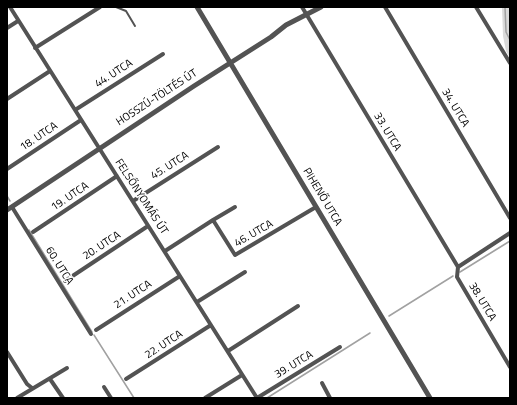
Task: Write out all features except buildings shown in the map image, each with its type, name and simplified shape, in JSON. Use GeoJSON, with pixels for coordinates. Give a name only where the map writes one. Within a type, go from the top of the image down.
{"type":"FeatureCollection","features":[{"type":"Feature","properties":{"kind":"street","name":"FELSŐNYOMÁS ÚT"},"geometry":{"type":"LineString","coordinates":[[10,7],[257,398]]}},
{"type":"Feature","properties":{"kind":"street"},"geometry":{"type":"LineString","coordinates":[[35,48],[100,7]]}},
{"type":"Feature","properties":{"kind":"street","name":"PIHENŐ UTCA"},"geometry":{"type":"LineString","coordinates":[[197,7],[430,398]]}},
{"type":"Feature","properties":{"kind":"street","name":"33. UTCA"},"geometry":{"type":"LineString","coordinates":[[302,7],[458,267]]}},
{"type":"Feature","properties":{"kind":"street","name":"HOSSZÚ-TÖLTÉS ÚT"},"geometry":{"type":"LineString","coordinates":[[9,209],[271,37],[286,25],[321,7]]}},
{"type":"Feature","properties":{"kind":"street","name":"34. UTCA"},"geometry":{"type":"LineString","coordinates":[[384,7],[510,218]]}},
{"type":"Feature","properties":{"kind":"street"},"geometry":{"type":"LineString","coordinates":[[476,7],[510,63]]}},
{"type":"Feature","properties":{"kind":"street"},"geometry":{"type":"LineString","coordinates":[[7,28],[18,21]]}},
{"type":"Feature","properties":{"kind":"street","name":"44. UTCA"},"geometry":{"type":"LineString","coordinates":[[75,110],[163,54]]}},
{"type":"Feature","properties":{"kind":"street"},"geometry":{"type":"LineString","coordinates":[[7,99],[50,71]]}},
{"type":"Feature","properties":{"kind":"street","name":"18. UTCA"},"geometry":{"type":"LineString","coordinates":[[7,169],[81,120]]}},
{"type":"Feature","properties":{"kind":"street","name":"45. UTCA"},"geometry":{"type":"LineString","coordinates":[[133,201],[218,147]]}},
{"type":"Feature","properties":{"kind":"street","name":"19. UTCA"},"geometry":{"type":"LineString","coordinates":[[33,232],[117,176]]}},
{"type":"Feature","properties":{"kind":"street"},"geometry":{"type":"LineString","coordinates":[[165,251],[235,207]]}},
{"type":"Feature","properties":{"kind":"street","name":"46. UTCA"},"geometry":{"type":"LineString","coordinates":[[213,220],[235,255],[316,207]]}},
{"type":"Feature","properties":{"kind":"street","name":"60. UTCA"},"geometry":{"type":"LineString","coordinates":[[9,209],[91,334]]}},
{"type":"Feature","properties":{"kind":"street","name":"20. UTCA"},"geometry":{"type":"LineString","coordinates":[[65,281],[148,226]]}},
{"type":"Feature","properties":{"kind":"street"},"geometry":{"type":"LineString","coordinates":[[458,267],[510,233]]}},
{"type":"Feature","properties":{"kind":"street","name":"38. UTCA"},"geometry":{"type":"LineString","coordinates":[[458,267],[457,277],[510,367]]}},
{"type":"Feature","properties":{"kind":"street"},"geometry":{"type":"LineString","coordinates":[[197,302],[245,272]]}},
{"type":"Feature","properties":{"kind":"street","name":"21. UTCA"},"geometry":{"type":"LineString","coordinates":[[96,330],[180,276]]}},
{"type":"Feature","properties":{"kind":"street"},"geometry":{"type":"LineString","coordinates":[[228,351],[298,306]]}},
{"type":"Feature","properties":{"kind":"street","name":"22. UTCA"},"geometry":{"type":"LineString","coordinates":[[126,380],[211,325]]}},
{"type":"Feature","properties":{"kind":"street","name":"39. UTCA"},"geometry":{"type":"LineString","coordinates":[[257,398],[340,347]]}},
{"type":"Feature","properties":{"kind":"street"},"geometry":{"type":"LineString","coordinates":[[7,352],[27,384],[32,388]]}},
{"type":"Feature","properties":{"kind":"street"},"geometry":{"type":"LineString","coordinates":[[17,398],[67,368]]}},
{"type":"Feature","properties":{"kind":"street"},"geometry":{"type":"LineString","coordinates":[[205,398],[242,375]]}},
{"type":"Feature","properties":{"kind":"street"},"geometry":{"type":"LineString","coordinates":[[50,379],[63,398]]}},
{"type":"Feature","properties":{"kind":"street"},"geometry":{"type":"LineString","coordinates":[[322,383],[330,398]]}},
{"type":"Feature","properties":{"kind":"street"},"geometry":{"type":"LineString","coordinates":[[104,387],[111,398]]}},
{"type":"Feature","properties":{"kind":"lane"},"geometry":{"type":"LineString","coordinates":[[116,7],[126,11],[135,26]]}},
{"type":"Feature","properties":{"kind":"shaded area"},"geometry":{"type":"Polygon","coordinates":[[[502,7],[510,7],[510,58],[506,51],[503,36],[502,7]]]}},
{"type":"Feature","properties":{"kind":"waterway"},"geometry":{"type":"LineString","coordinates":[[505,7],[506,32],[510,40]]}},
{"type":"Feature","properties":{"kind":"waterway"},"geometry":{"type":"LineString","coordinates":[[7,196],[10,201]]}},
{"type":"Feature","properties":{"kind":"waterway"},"geometry":{"type":"LineString","coordinates":[[29,230],[92,332]]}},
{"type":"Feature","properties":{"kind":"waterway"},"geometry":{"type":"LineString","coordinates":[[460,272],[510,241]]}},
{"type":"Feature","properties":{"kind":"waterway"},"geometry":{"type":"LineString","coordinates":[[389,316],[453,276]]}},
{"type":"Feature","properties":{"kind":"waterway"},"geometry":{"type":"LineString","coordinates":[[267,398],[370,333]]}},
{"type":"Feature","properties":{"kind":"waterway"},"geometry":{"type":"LineString","coordinates":[[94,335],[134,398]]}}]}
